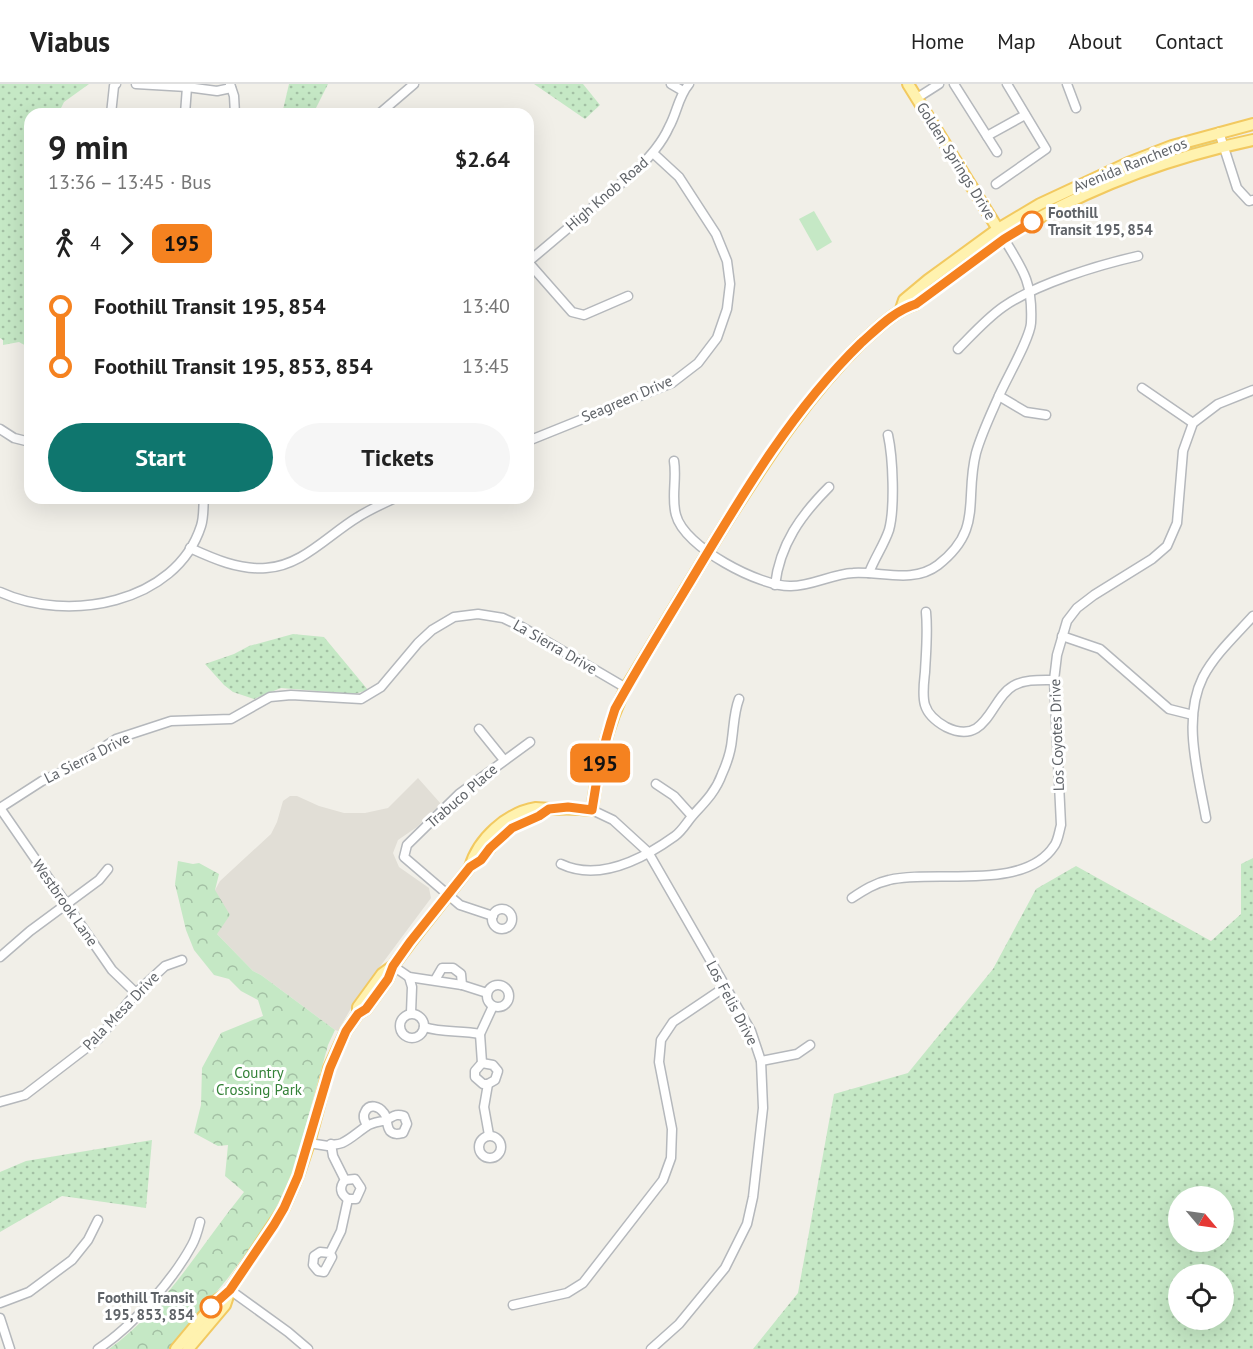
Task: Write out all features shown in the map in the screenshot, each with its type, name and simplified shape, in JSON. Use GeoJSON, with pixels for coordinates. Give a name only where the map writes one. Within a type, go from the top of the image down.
{"type":"FeatureCollection","features":[{"type":"Feature","properties":{"kind":"main road","name":"Golden Springs Drive"},"geometry":{"type":"LineString","coordinates":[[908,84],[1001,234]]}},
{"type":"Feature","properties":{"kind":"main road","name":"Avenida Rancheros"},"geometry":{"type":"LineString","coordinates":[[592,810],[606,737],[615,709],[626,688],[757,473],[790,426],[842,362],[901,309],[916,304],[1040,204],[1118,167],[1172,146],[1253,124]]}},
{"type":"Feature","properties":{"kind":"main road","name":"Avenida Rancheros"},"geometry":{"type":"LineString","coordinates":[[1001,234],[1117,182],[1168,162],[1253,140]]}},
{"type":"Feature","properties":{"kind":"main road"},"geometry":{"type":"LineString","coordinates":[[188,1349],[225,1305],[230,1290],[284,1208],[310,1140],[330,1068],[346,1031],[388,979],[393,966],[470,867],[481,860],[490,848],[512,828],[549,809],[568,807],[592,810]]}},
{"type":"Feature","properties":{"kind":"main road"},"geometry":{"type":"LineString","coordinates":[[176,1349],[216,1301],[230,1290]]}},
{"type":"Feature","properties":{"kind":"street"},"geometry":{"type":"LineString","coordinates":[[112,108],[116,84]]}},
{"type":"Feature","properties":{"kind":"street"},"geometry":{"type":"LineString","coordinates":[[136,84],[188,87],[217,92],[231,86],[235,108]]}},
{"type":"Feature","properties":{"kind":"street"},"geometry":{"type":"LineString","coordinates":[[386,108],[414,84]]}},
{"type":"Feature","properties":{"kind":"street"},"geometry":{"type":"LineString","coordinates":[[671,84],[683,92]]}},
{"type":"Feature","properties":{"kind":"street","name":"High Knob Road"},"geometry":{"type":"LineString","coordinates":[[534,257],[638,169],[653,153],[669,128],[683,92],[689,84]]}},
{"type":"Feature","properties":{"kind":"street"},"geometry":{"type":"LineString","coordinates":[[916,98],[939,84]]}},
{"type":"Feature","properties":{"kind":"street"},"geometry":{"type":"LineString","coordinates":[[954,84],[997,152]]}},
{"type":"Feature","properties":{"kind":"street"},"geometry":{"type":"LineString","coordinates":[[996,184],[1046,149],[1006,84]]}},
{"type":"Feature","properties":{"kind":"street"},"geometry":{"type":"LineString","coordinates":[[1068,86],[1076,108]]}},
{"type":"Feature","properties":{"kind":"street"},"geometry":{"type":"LineString","coordinates":[[186,108],[188,87]]}},
{"type":"Feature","properties":{"kind":"street"},"geometry":{"type":"LineString","coordinates":[[987,136],[1025,115]]}},
{"type":"Feature","properties":{"kind":"street"},"geometry":{"type":"LineString","coordinates":[[1219,132],[1237,188],[1249,201],[1253,200]]}},
{"type":"Feature","properties":{"kind":"street","name":"Seagreen Drive"},"geometry":{"type":"LineString","coordinates":[[534,439],[672,383],[698,363],[717,338],[727,309],[730,284],[727,261],[716,234],[679,177],[653,153]]}},
{"type":"Feature","properties":{"kind":"street"},"geometry":{"type":"LineString","coordinates":[[674,461],[673,500],[679,524],[696,545],[760,581],[792,586],[839,575],[869,573],[891,576],[912,575],[936,567],[955,549],[969,525],[976,454],[1031,326],[1030,292],[1026,274],[1001,234]]}},
{"type":"Feature","properties":{"kind":"street"},"geometry":{"type":"LineString","coordinates":[[958,349],[1001,308],[1030,292],[1107,263],[1138,256]]}},
{"type":"Feature","properties":{"kind":"street"},"geometry":{"type":"LineString","coordinates":[[534,269],[572,312],[584,315],[628,296]]}},
{"type":"Feature","properties":{"kind":"street"},"geometry":{"type":"LineString","coordinates":[[1142,388],[1193,423],[1218,404],[1253,390]]}},
{"type":"Feature","properties":{"kind":"street"},"geometry":{"type":"LineString","coordinates":[[999,396],[1026,412],[1047,415]]}},
{"type":"Feature","properties":{"kind":"street","name":"Los Coyotes Drive"},"geometry":{"type":"LineString","coordinates":[[852,898],[871,885],[891,879],[1003,875],[1040,861],[1055,846],[1061,825],[1054,680],[1062,636],[1067,621],[1077,608],[1152,559],[1167,546],[1177,523],[1183,451],[1193,423]]}},
{"type":"Feature","properties":{"kind":"street"},"geometry":{"type":"LineString","coordinates":[[0,429],[14,438],[24,440]]}},
{"type":"Feature","properties":{"kind":"street"},"geometry":{"type":"LineString","coordinates":[[869,573],[885,540],[891,517],[892,456],[888,435]]}},
{"type":"Feature","properties":{"kind":"street"},"geometry":{"type":"LineString","coordinates":[[775,585],[781,555],[787,540],[805,513],[829,487]]}},
{"type":"Feature","properties":{"kind":"street"},"geometry":{"type":"LineString","coordinates":[[0,592],[14,598],[50,606],[88,607],[122,599],[148,586],[173,569],[190,548],[201,525],[203,504]]}},
{"type":"Feature","properties":{"kind":"street"},"geometry":{"type":"LineString","coordinates":[[190,548],[240,567],[267,568],[291,562],[357,518],[383,504]]}},
{"type":"Feature","properties":{"kind":"street"},"geometry":{"type":"LineString","coordinates":[[926,612],[928,630],[925,705],[936,722],[953,730],[969,730],[982,724],[993,712],[1002,694],[1014,685],[1032,680],[1054,680]]}},
{"type":"Feature","properties":{"kind":"street","name":"La Sierra Drive"},"geometry":{"type":"LineString","coordinates":[[0,808],[42,781],[75,766],[116,739],[171,720],[231,718],[270,697],[291,695],[360,699],[381,687],[418,642],[432,630],[454,617],[478,614],[502,618],[522,627],[626,688]]}},
{"type":"Feature","properties":{"kind":"street"},"geometry":{"type":"LineString","coordinates":[[1206,818],[1195,754],[1193,715],[1196,695],[1203,676],[1218,655],[1253,616]]}},
{"type":"Feature","properties":{"kind":"street"},"geometry":{"type":"LineString","coordinates":[[1062,636],[1100,649],[1170,709],[1193,715]]}},
{"type":"Feature","properties":{"kind":"street"},"geometry":{"type":"LineString","coordinates":[[561,864],[580,871],[617,867],[677,835],[714,792],[722,776],[732,742],[739,699]]}},
{"type":"Feature","properties":{"kind":"street"},"geometry":{"type":"LineString","coordinates":[[479,729],[504,760]]}},
{"type":"Feature","properties":{"kind":"street","name":"Trabuco Place"},"geometry":{"type":"LineString","coordinates":[[448,895],[404,857],[407,845],[459,794],[530,742]]}},
{"type":"Feature","properties":{"kind":"street"},"geometry":{"type":"LineString","coordinates":[[656,784],[674,796],[692,816]]}},
{"type":"Feature","properties":{"kind":"street","name":"Westbrook Lane"},"geometry":{"type":"LineString","coordinates":[[0,808],[112,970],[136,993]]}},
{"type":"Feature","properties":{"kind":"street","name":"Los Felis Drive"},"geometry":{"type":"LineString","coordinates":[[592,810],[613,819],[648,852],[751,1031],[761,1061],[764,1108],[753,1197],[747,1224],[725,1268],[679,1324],[651,1349]]}},
{"type":"Feature","properties":{"kind":"street"},"geometry":{"type":"LineString","coordinates":[[0,957],[30,931],[99,880],[108,868]]}},
{"type":"Feature","properties":{"kind":"street"},"geometry":{"type":"LineString","coordinates":[[448,895],[460,904],[493,916]]}},
{"type":"Feature","properties":{"kind":"street","name":"Pala Mesa Drive"},"geometry":{"type":"LineString","coordinates":[[0,1102],[25,1095],[98,1039],[136,993],[165,966],[182,960]]}},
{"type":"Feature","properties":{"kind":"street"},"geometry":{"type":"LineString","coordinates":[[393,966],[410,977],[462,985],[487,993]]}},
{"type":"Feature","properties":{"kind":"street"},"geometry":{"type":"LineString","coordinates":[[435,980],[442,968],[453,968],[461,974],[462,985]]}},
{"type":"Feature","properties":{"kind":"street"},"geometry":{"type":"LineString","coordinates":[[410,977],[411,1013]]}},
{"type":"Feature","properties":{"kind":"street"},"geometry":{"type":"LineString","coordinates":[[494,986],[507,989],[509,993],[504,1006],[493,1006],[489,1002],[487,993],[494,986]]}},
{"type":"Feature","properties":{"kind":"street"},"geometry":{"type":"LineString","coordinates":[[513,1305],[567,1293],[584,1282],[663,1180],[670,1158],[672,1129],[659,1062],[661,1040],[672,1022],[725,987]]}},
{"type":"Feature","properties":{"kind":"street"},"geometry":{"type":"LineString","coordinates":[[483,1063],[480,1034],[493,1006]]}},
{"type":"Feature","properties":{"kind":"street"},"geometry":{"type":"LineString","coordinates":[[411,1013],[422,1018],[424,1028],[416,1038],[406,1038],[398,1025],[411,1013]]}},
{"type":"Feature","properties":{"kind":"street"},"geometry":{"type":"LineString","coordinates":[[424,1028],[460,1030],[480,1034]]}},
{"type":"Feature","properties":{"kind":"street"},"geometry":{"type":"LineString","coordinates":[[761,1061],[797,1053],[810,1045]]}},
{"type":"Feature","properties":{"kind":"street"},"geometry":{"type":"LineString","coordinates":[[483,1063],[493,1065],[498,1071],[495,1080],[488,1084],[478,1081],[475,1077],[478,1067],[483,1063]]}},
{"type":"Feature","properties":{"kind":"street"},"geometry":{"type":"LineString","coordinates":[[488,1084],[484,1107],[489,1135]]}},
{"type":"Feature","properties":{"kind":"street"},"geometry":{"type":"LineString","coordinates":[[310,1140],[329,1141],[331,1144],[344,1142],[367,1126],[387,1120],[380,1109],[370,1106],[363,1116],[367,1126]]}},
{"type":"Feature","properties":{"kind":"street"},"geometry":{"type":"LineString","coordinates":[[331,1144],[333,1156],[345,1180]]}},
{"type":"Feature","properties":{"kind":"street"},"geometry":{"type":"LineString","coordinates":[[345,1180],[355,1179],[361,1188],[356,1199],[348,1199]]}},
{"type":"Feature","properties":{"kind":"street"},"geometry":{"type":"LineString","coordinates":[[330,1253],[344,1222],[348,1199],[341,1190],[341,1186],[345,1180]]}},
{"type":"Feature","properties":{"kind":"street"},"geometry":{"type":"LineString","coordinates":[[0,1303],[29,1292],[72,1260],[88,1240],[98,1220]]}},
{"type":"Feature","properties":{"kind":"street"},"geometry":{"type":"LineString","coordinates":[[98,1349],[114,1339],[158,1293],[193,1244],[200,1222]]}},
{"type":"Feature","properties":{"kind":"street"},"geometry":{"type":"LineString","coordinates":[[230,1290],[308,1349]]}},
{"type":"Feature","properties":{"kind":"street"},"geometry":{"type":"LineString","coordinates":[[0,1318],[10,1349]]}},
{"type":"Feature","properties":{"kind":"shaded area"},"geometry":{"type":"Polygon","coordinates":[[[418,778],[441,804],[417,827],[398,840],[393,853],[399,867],[429,888],[431,898],[358,996],[338,1031],[253,971],[217,934],[215,890],[220,881],[271,834],[283,801],[290,796],[297,796],[319,806],[344,813],[365,813],[388,808],[418,778]]]}},
{"type":"Feature","properties":{"kind":"green space"},"geometry":{"type":"Polygon","coordinates":[[[0,84],[89,84],[64,102],[61,108],[24,108],[24,345],[19,342],[3,345],[3,340],[0,338],[0,84]]]}},
{"type":"Feature","properties":{"kind":"green space"},"geometry":{"type":"Polygon","coordinates":[[[289,84],[328,84],[316,108],[283,108],[289,84]]]}},
{"type":"Feature","properties":{"kind":"green space"},"geometry":{"type":"Polygon","coordinates":[[[534,84],[583,84],[600,105],[585,119],[534,84]]]}},
{"type":"Feature","properties":{"kind":"green space"},"geometry":{"type":"Polygon","coordinates":[[[1217,134],[1220,146],[1135,173],[1004,236],[1001,230],[1078,187],[1217,134]]]}},
{"type":"Feature","properties":{"kind":"green space"},"geometry":{"type":"Polygon","coordinates":[[[814,211],[832,242],[817,251],[799,219],[814,211]]]}},
{"type":"Feature","properties":{"kind":"green space"},"geometry":{"type":"Polygon","coordinates":[[[293,634],[324,637],[368,690],[354,694],[281,688],[254,699],[233,692],[205,664],[249,646],[293,634]]]}},
{"type":"Feature","properties":{"kind":"green space"},"geometry":{"type":"Polygon","coordinates":[[[1253,858],[1253,1349],[753,1349],[798,1293],[834,1094],[908,1073],[993,969],[1036,889],[1076,866],[1211,941],[1241,914],[1241,864],[1253,858]]]}},
{"type":"Feature","properties":{"kind":"green space","name":"Country Crossing Park"},"geometry":{"type":"Polygon","coordinates":[[[178,861],[199,863],[219,874],[215,890],[230,915],[217,934],[253,971],[335,1030],[328,1045],[292,1176],[267,1224],[228,1278],[169,1349],[109,1349],[129,1333],[165,1296],[244,1192],[225,1176],[228,1145],[218,1146],[194,1133],[201,1105],[202,1068],[221,1033],[263,1016],[258,1000],[241,991],[229,979],[214,975],[194,950],[186,930],[175,884],[178,861]]]}},
{"type":"Feature","properties":{"kind":"green space"},"geometry":{"type":"Polygon","coordinates":[[[152,1140],[146,1208],[62,1196],[0,1232],[0,1172],[26,1161],[152,1140]]]}},
{"type":"Feature","properties":{"kind":"bus line","name":"195"},"geometry":{"type":"LineString","coordinates":[[211,1307],[230,1290],[284,1208],[309,1143],[330,1068],[346,1031],[388,979],[393,966],[410,942],[470,867],[481,860],[500,837],[512,828],[549,809],[568,807],[592,810],[606,737],[615,709],[708,551],[757,473],[790,426],[842,362],[871,334],[901,309],[916,304],[1004,239],[1032,222]]}},
{"type":"Feature","properties":{"kind":"place","name":"Foothill Transit 195, 854"},"geometry":{"type":"Point","coordinates":[1032,222]}},
{"type":"Feature","properties":{"kind":"place","name":"Foothill Transit 195, 853, 854"},"geometry":{"type":"Point","coordinates":[211,1307]}}]}
